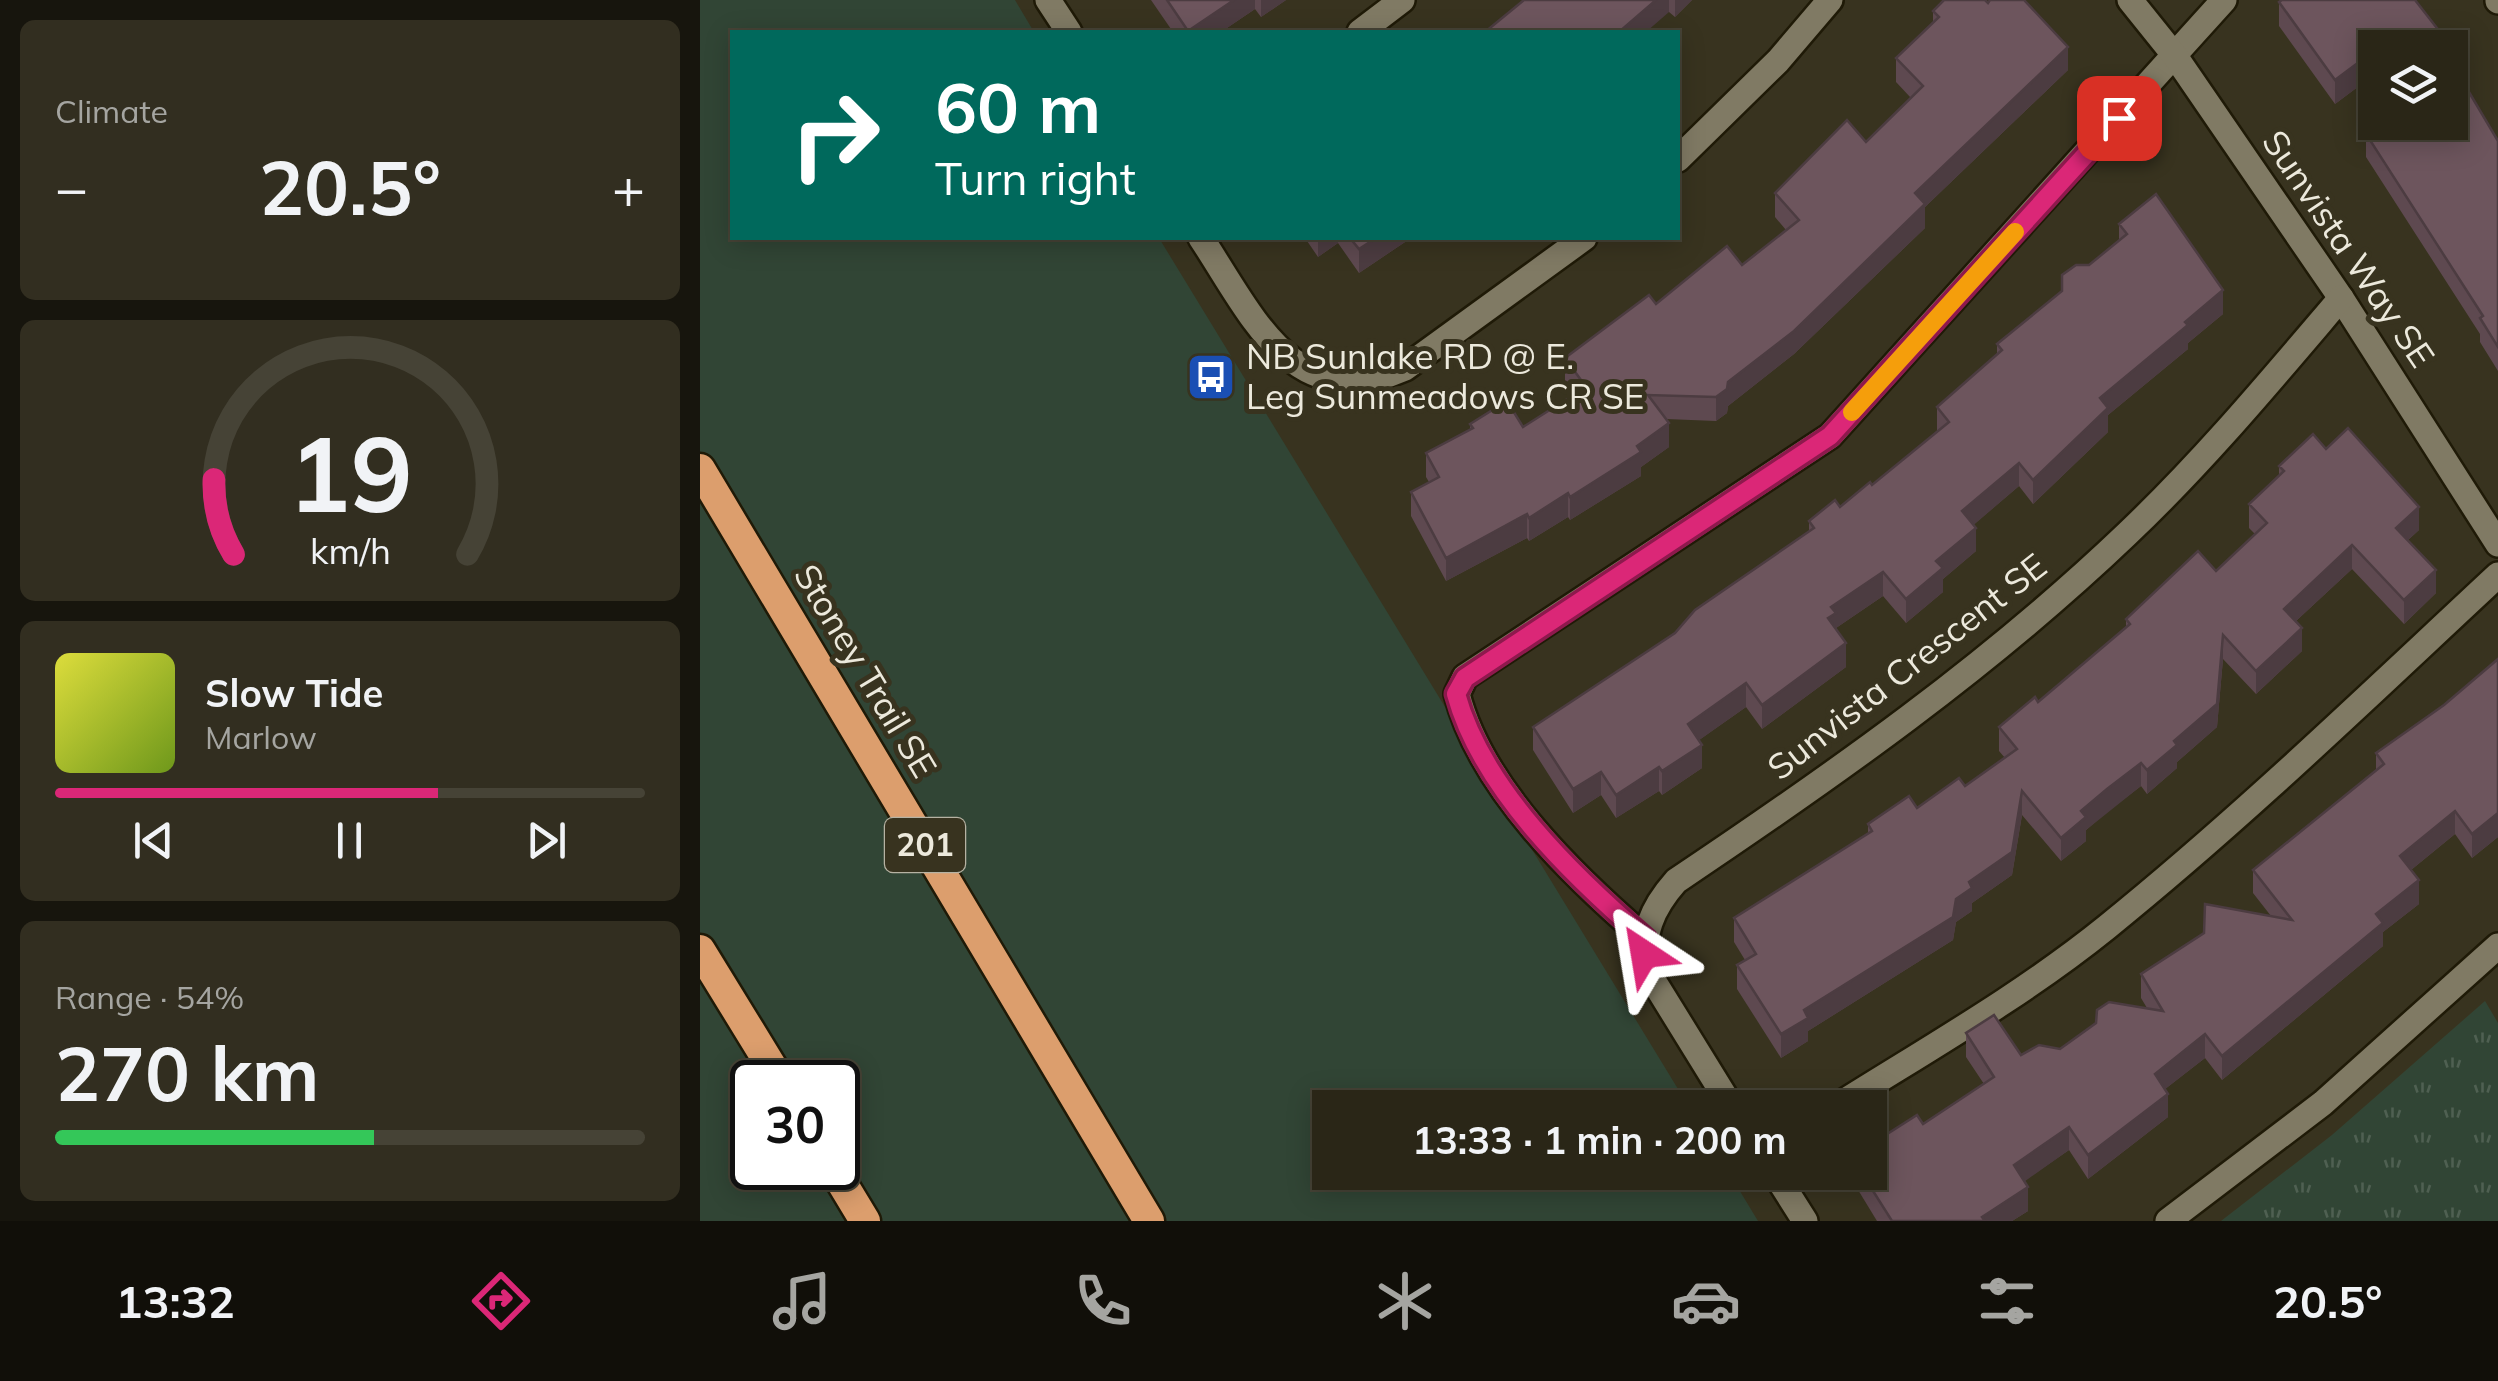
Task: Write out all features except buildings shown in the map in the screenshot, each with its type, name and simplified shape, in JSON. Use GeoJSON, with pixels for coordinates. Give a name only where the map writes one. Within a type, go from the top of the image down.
{"type":"FeatureCollection","features":[{"type":"Feature","properties":{"kind":"highway","name":"Stoney Trail SE"},"geometry":{"type":"LineString","coordinates":[[700,469],[1150,1221]]}},
{"type":"Feature","properties":{"kind":"highway"},"geometry":{"type":"LineString","coordinates":[[700,950],[768,1060]]}},
{"type":"Feature","properties":{"kind":"highway"},"geometry":{"type":"LineString","coordinates":[[846,1190],[865,1221]]}},
{"type":"Feature","properties":{"kind":"street"},"geometry":{"type":"LineString","coordinates":[[1048,0],[1068,30]]}},
{"type":"Feature","properties":{"kind":"street"},"geometry":{"type":"LineString","coordinates":[[1363,30],[1402,0]]}},
{"type":"Feature","properties":{"kind":"street"},"geometry":{"type":"LineString","coordinates":[[1680,157],[1778,60],[1830,0]]}},
{"type":"Feature","properties":{"kind":"street","name":"Sunvista Way SE"},"geometry":{"type":"LineString","coordinates":[[2130,0],[2175,56],[2341,298],[2498,544]]}},
{"type":"Feature","properties":{"kind":"street"},"geometry":{"type":"LineString","coordinates":[[1721,1090],[1656,989],[1644,954],[1646,939],[1557,858],[1465,725],[1456,694],[1465,678],[1830,436],[2224,0]]}},
{"type":"Feature","properties":{"kind":"street"},"geometry":{"type":"LineString","coordinates":[[1202,240],[1274,348],[1324,378],[1354,381],[1383,378],[1405,368],[1581,240]]}},
{"type":"Feature","properties":{"kind":"street","name":"Sunvista Crescent SE"},"geometry":{"type":"LineString","coordinates":[[1646,939],[1656,902],[1676,880],[1830,778],[1966,675],[2127,535],[2236,423],[2341,298]]}},
{"type":"Feature","properties":{"kind":"street"},"geometry":{"type":"LineString","coordinates":[[1863,1090],[1996,1006],[2107,928],[2245,808],[2498,575]]}},
{"type":"Feature","properties":{"kind":"street"},"geometry":{"type":"LineString","coordinates":[[2168,1221],[2323,1102],[2498,946]]}},
{"type":"Feature","properties":{"kind":"street"},"geometry":{"type":"LineString","coordinates":[[1785,1190],[1805,1221]]}},
{"type":"Feature","properties":{"kind":"green space"},"geometry":{"type":"Polygon","coordinates":[[[700,0],[1015,0],[1033,30],[730,30],[730,240],[1160,240],[1679,1090],[1312,1090],[1312,1190],[1739,1190],[1758,1221],[700,1221],[700,0]]]}},
{"type":"Feature","properties":{"kind":"green space"},"geometry":{"type":"Polygon","coordinates":[[[2485,1001],[2498,1023],[2498,1221],[2221,1221],[2332,1135],[2485,1001]]]}},
{"type":"Feature","properties":{"kind":"slow traffic"},"geometry":{"type":"LineString","coordinates":[[1852,412],[2015,232]]}},
{"type":"Feature","properties":{"kind":"place","name":"NB Sunlake RD @ E. Leg Sunmeadows CR SE"},"geometry":{"type":"Point","coordinates":[1211,377]}},
{"type":"Feature","properties":{"kind":"route"},"geometry":{"type":"LineString","coordinates":[[1644,954],[1646,939],[1557,858],[1465,725],[1456,694],[1465,678],[1801,459],[1830,436],[2119,118]]}}]}
